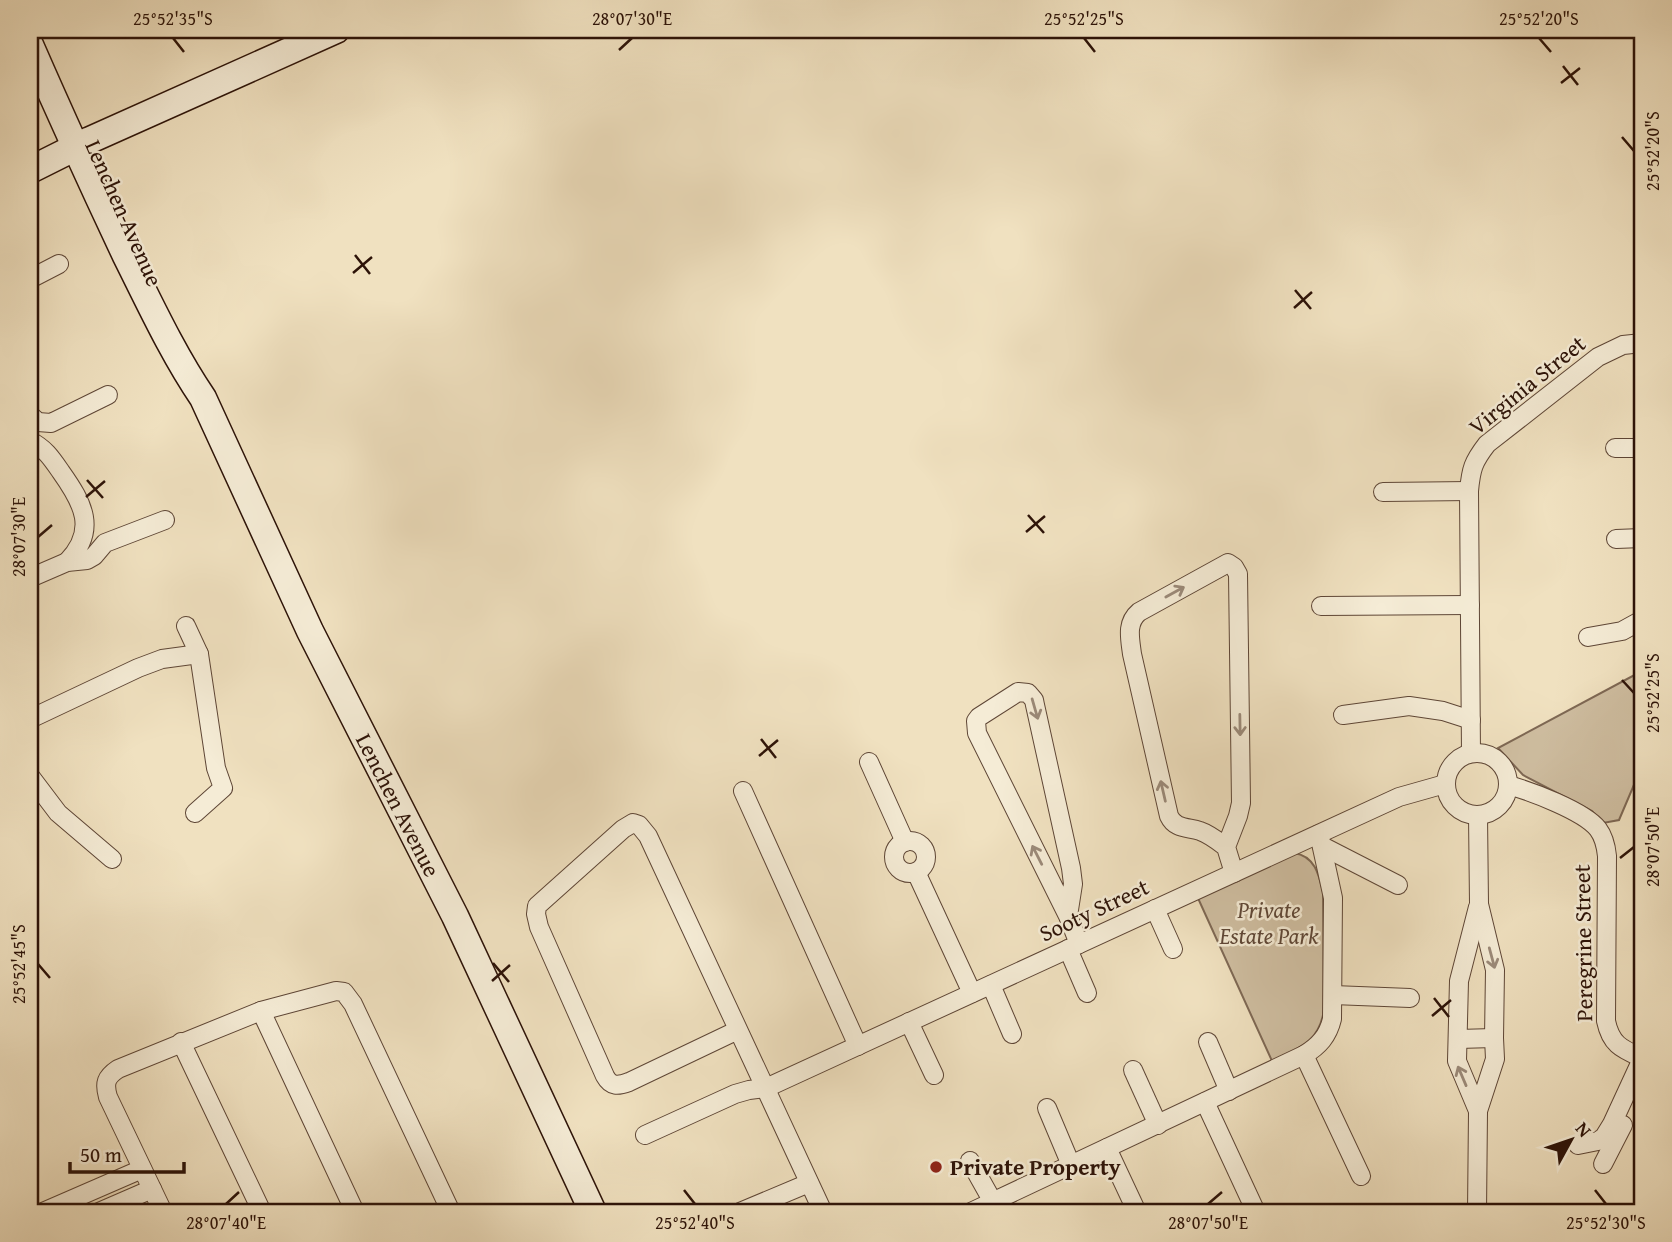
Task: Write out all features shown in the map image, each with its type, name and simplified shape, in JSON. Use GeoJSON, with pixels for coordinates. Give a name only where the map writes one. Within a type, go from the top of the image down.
{"type":"FeatureCollection","features":[{"type":"Feature","properties":{"kind":"main road","name":"Lenchen Avenue"},"geometry":{"type":"LineString","coordinates":[[38,30],[79,137]]}},
{"type":"Feature","properties":{"kind":"main road"},"geometry":{"type":"LineString","coordinates":[[30,170],[79,137],[313,30]]}},
{"type":"Feature","properties":{"kind":"main road"},"geometry":{"type":"LineString","coordinates":[[30,155],[336,30]]}},
{"type":"Feature","properties":{"kind":"main road","name":"Lenchen Avenue"},"geometry":{"type":"LineString","coordinates":[[30,46],[79,137],[196,370],[203,398],[310,631],[455,916],[593,1212]]}},
{"type":"Feature","properties":{"kind":"street"},"geometry":{"type":"LineString","coordinates":[[30,279],[59,264]]}},
{"type":"Feature","properties":{"kind":"street","name":"Virginia Street"},"geometry":{"type":"LineString","coordinates":[[1471,753],[1469,491],[1475,461],[1486,444],[1598,357],[1623,345],[1642,344]]}},
{"type":"Feature","properties":{"kind":"street"},"geometry":{"type":"LineString","coordinates":[[67,562],[79,548],[84,530],[84,513],[75,492],[47,452],[43,439],[51,423],[108,395]]}},
{"type":"Feature","properties":{"kind":"street"},"geometry":{"type":"LineString","coordinates":[[30,415],[38,422],[51,423]]}},
{"type":"Feature","properties":{"kind":"street"},"geometry":{"type":"LineString","coordinates":[[30,441],[47,452]]}},
{"type":"Feature","properties":{"kind":"street"},"geometry":{"type":"LineString","coordinates":[[1615,448],[1642,448]]}},
{"type":"Feature","properties":{"kind":"street"},"geometry":{"type":"LineString","coordinates":[[1383,492],[1469,491]]}},
{"type":"Feature","properties":{"kind":"street"},"geometry":{"type":"LineString","coordinates":[[84,530],[94,540],[105,542],[166,520]]}},
{"type":"Feature","properties":{"kind":"street"},"geometry":{"type":"LineString","coordinates":[[1616,539],[1642,538]]}},
{"type":"Feature","properties":{"kind":"street"},"geometry":{"type":"LineString","coordinates":[[30,578],[67,562],[88,560],[105,542]]}},
{"type":"Feature","properties":{"kind":"street"},"geometry":{"type":"LineString","coordinates":[[1226,847],[1201,832],[1179,827],[1172,823],[1168,816],[1132,654],[1130,632],[1131,620],[1139,612],[1228,563],[1234,566],[1238,574],[1241,803],[1226,847],[1234,873]]}},
{"type":"Feature","properties":{"kind":"street"},"geometry":{"type":"LineString","coordinates":[[1365,596],[1470,600]]}},
{"type":"Feature","properties":{"kind":"street"},"geometry":{"type":"LineString","coordinates":[[1321,606],[1470,600]]}},
{"type":"Feature","properties":{"kind":"street"},"geometry":{"type":"LineString","coordinates":[[1588,637],[1622,631],[1642,620]]}},
{"type":"Feature","properties":{"kind":"street"},"geometry":{"type":"LineString","coordinates":[[186,626],[199,654],[216,768],[223,788],[195,813]]}},
{"type":"Feature","properties":{"kind":"street"},"geometry":{"type":"LineString","coordinates":[[30,719],[138,668],[162,660],[199,654]]}},
{"type":"Feature","properties":{"kind":"street"},"geometry":{"type":"LineString","coordinates":[[1068,916],[1073,884],[1071,868],[1034,700],[1028,693],[1018,692],[979,718],[977,733],[1068,916],[1073,947],[1087,993]]}},
{"type":"Feature","properties":{"kind":"street"},"geometry":{"type":"LineString","coordinates":[[1343,715],[1409,706],[1443,711],[1471,720]]}},
{"type":"Feature","properties":{"kind":"street"},"geometry":{"type":"LineString","coordinates":[[1482,753],[1493,757],[1501,765],[1508,785],[1501,804],[1492,812],[1472,815],[1461,812],[1453,805],[1445,784],[1447,773],[1461,757],[1482,753]]}},
{"type":"Feature","properties":{"kind":"street"},"geometry":{"type":"LineString","coordinates":[[869,762],[905,842],[894,854],[896,865],[905,872],[916,872],[972,993]]}},
{"type":"Feature","properties":{"kind":"street"},"geometry":{"type":"LineString","coordinates":[[30,776],[58,813],[112,859]]}},
{"type":"Feature","properties":{"kind":"street","name":"Sooty Street"},"geometry":{"type":"LineString","coordinates":[[645,1135],[735,1094],[766,1088],[1234,873],[1320,840],[1406,794],[1445,784]]}},
{"type":"Feature","properties":{"kind":"street","name":"Peregrine Street"},"geometry":{"type":"LineString","coordinates":[[1508,785],[1537,794],[1591,822],[1601,835],[1607,856],[1606,1021],[1616,1044],[1642,1058],[1604,1137],[1598,1141],[1577,1145]]}},
{"type":"Feature","properties":{"kind":"street"},"geometry":{"type":"LineString","coordinates":[[743,792],[858,1046]]}},
{"type":"Feature","properties":{"kind":"street"},"geometry":{"type":"LineString","coordinates":[[1477,1212],[1478,1111],[1495,1059],[1495,970],[1479,904],[1478,815]]}},
{"type":"Feature","properties":{"kind":"street"},"geometry":{"type":"LineString","coordinates":[[738,1030],[629,1082],[618,1085],[610,1083],[539,927],[537,906],[623,829],[633,823],[639,825],[648,836],[823,1212]]}},
{"type":"Feature","properties":{"kind":"street"},"geometry":{"type":"LineString","coordinates":[[1320,840],[1398,885]]}},
{"type":"Feature","properties":{"kind":"street"},"geometry":{"type":"LineString","coordinates":[[971,1212],[1004,1204],[1071,1165],[1304,1055],[1320,1043],[1330,1028],[1333,995],[1332,898],[1320,840]]}},
{"type":"Feature","properties":{"kind":"street"},"geometry":{"type":"LineString","coordinates":[[1478,1111],[1457,1061],[1459,981],[1479,904]]}},
{"type":"Feature","properties":{"kind":"street"},"geometry":{"type":"LineString","coordinates":[[1155,909],[1173,949]]}},
{"type":"Feature","properties":{"kind":"street"},"geometry":{"type":"LineString","coordinates":[[990,985],[1012,1034]]}},
{"type":"Feature","properties":{"kind":"street"},"geometry":{"type":"LineString","coordinates":[[163,1212],[108,1097],[106,1080],[118,1069],[261,1011],[332,992],[344,992],[451,1212]]}},
{"type":"Feature","properties":{"kind":"street"},"geometry":{"type":"LineString","coordinates":[[1333,995],[1410,998]]}},
{"type":"Feature","properties":{"kind":"street"},"geometry":{"type":"LineString","coordinates":[[261,1011],[355,1212]]}},
{"type":"Feature","properties":{"kind":"street"},"geometry":{"type":"LineString","coordinates":[[909,1022],[934,1074]]}},
{"type":"Feature","properties":{"kind":"street"},"geometry":{"type":"LineString","coordinates":[[1458,1039],[1494,1038]]}},
{"type":"Feature","properties":{"kind":"street"},"geometry":{"type":"LineString","coordinates":[[181,1042],[262,1212]]}},
{"type":"Feature","properties":{"kind":"street"},"geometry":{"type":"LineString","coordinates":[[1208,1042],[1229,1091]]}},
{"type":"Feature","properties":{"kind":"street"},"geometry":{"type":"LineString","coordinates":[[1304,1055],[1361,1177]]}},
{"type":"Feature","properties":{"kind":"street"},"geometry":{"type":"LineString","coordinates":[[1133,1070],[1158,1125]]}},
{"type":"Feature","properties":{"kind":"street"},"geometry":{"type":"LineString","coordinates":[[1603,1164],[1642,1087]]}},
{"type":"Feature","properties":{"kind":"street"},"geometry":{"type":"LineString","coordinates":[[1205,1102],[1256,1212]]}},
{"type":"Feature","properties":{"kind":"street"},"geometry":{"type":"LineString","coordinates":[[1047,1108],[1071,1165]]}},
{"type":"Feature","properties":{"kind":"street"},"geometry":{"type":"LineString","coordinates":[[1108,1148],[1137,1212]]}},
{"type":"Feature","properties":{"kind":"street"},"geometry":{"type":"LineString","coordinates":[[970,1161],[1004,1204]]}},
{"type":"Feature","properties":{"kind":"street"},"geometry":{"type":"LineString","coordinates":[[43,1212],[142,1169]]}},
{"type":"Feature","properties":{"kind":"street"},"geometry":{"type":"LineString","coordinates":[[740,1212],[809,1183]]}},
{"type":"Feature","properties":{"kind":"street"},"geometry":{"type":"LineString","coordinates":[[89,1192],[98,1212],[152,1189]]}},
{"type":"Feature","properties":{"kind":"green space"},"geometry":{"type":"Polygon","coordinates":[[[1642,671],[1642,766],[1619,820],[1603,823],[1592,811],[1523,775],[1498,748],[1642,671]]]}},
{"type":"Feature","properties":{"kind":"green space","name":"Private Estate Park"},"geometry":{"type":"Polygon","coordinates":[[[1294,853],[1311,862],[1318,873],[1323,892],[1324,1010],[1318,1030],[1306,1043],[1272,1061],[1197,896],[1294,853]]]}},
{"type":"Feature","properties":{"kind":"place","name":"Private Property"},"geometry":{"type":"Point","coordinates":[936,1167]}}]}
